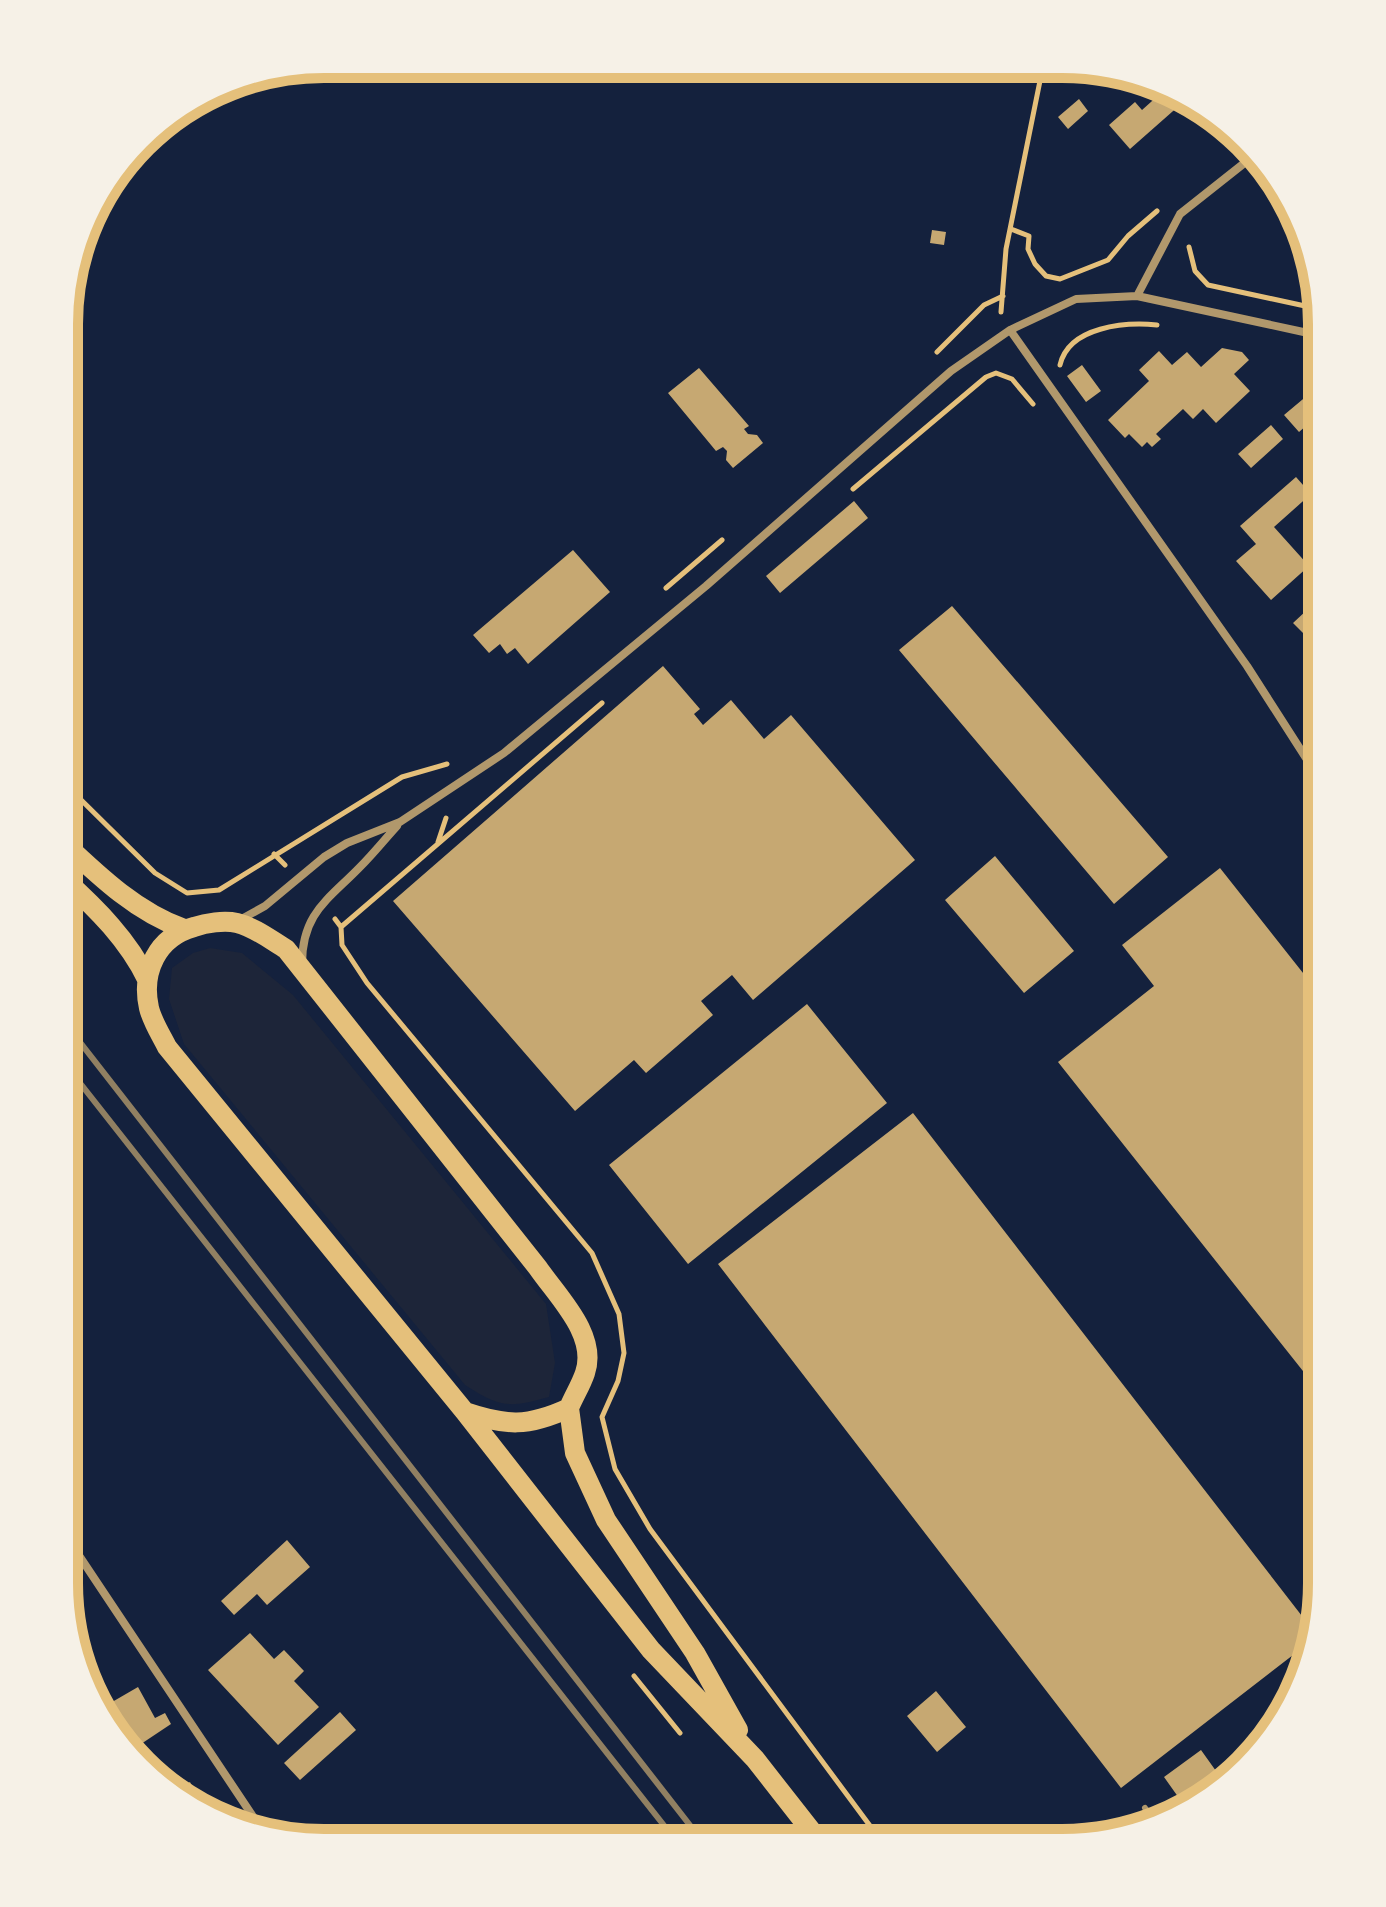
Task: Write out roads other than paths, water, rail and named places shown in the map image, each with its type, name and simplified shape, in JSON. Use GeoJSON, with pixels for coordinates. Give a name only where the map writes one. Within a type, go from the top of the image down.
{"type":"FeatureCollection","features":[{"type":"Feature","properties":{"kind":"main road"},"geometry":{"type":"LineString","coordinates":[[78,857],[142,909],[184,929]]}},
{"type":"Feature","properties":{"kind":"main road"},"geometry":{"type":"LineString","coordinates":[[78,892],[134,953],[147,979]]}},
{"type":"Feature","properties":{"kind":"main road"},"geometry":{"type":"LineString","coordinates":[[755,1759],[695,1653],[606,1520],[575,1453],[569,1408],[586,1371],[586,1345],[577,1322],[286,949],[236,923],[204,924],[184,929],[168,939],[153,956],[147,979],[149,1010],[167,1047],[465,1412],[651,1650],[755,1759],[810,1829]]}},
{"type":"Feature","properties":{"kind":"main road"},"geometry":{"type":"LineString","coordinates":[[465,1412],[495,1422],[520,1422],[545,1419],[569,1408]]}},
{"type":"Feature","properties":{"kind":"street"},"geometry":{"type":"LineString","coordinates":[[1137,296],[1180,214],[1246,161]]}},
{"type":"Feature","properties":{"kind":"street"},"geometry":{"type":"LineString","coordinates":[[236,923],[265,906],[324,857],[347,843],[400,822],[504,753],[706,586],[951,371],[1010,330],[1076,299],[1137,296],[1308,333]]}},
{"type":"Feature","properties":{"kind":"street"},"geometry":{"type":"LineString","coordinates":[[1010,330],[1247,666],[1308,761]]}},
{"type":"Feature","properties":{"kind":"street"},"geometry":{"type":"LineString","coordinates":[[302,972],[302,946],[308,923],[322,902],[359,868],[400,822]]}},
{"type":"Feature","properties":{"kind":"street"},"geometry":{"type":"LineString","coordinates":[[78,1554],[255,1819]]}},
{"type":"Feature","properties":{"kind":"lane"},"geometry":{"type":"LineString","coordinates":[[1145,1808],[1149,1813]]}},
{"type":"Feature","properties":{"kind":"railway"},"geometry":{"type":"LineString","coordinates":[[78,1040],[693,1829]]}},
{"type":"Feature","properties":{"kind":"railway"},"geometry":{"type":"LineString","coordinates":[[78,1081],[667,1829]]}}]}
